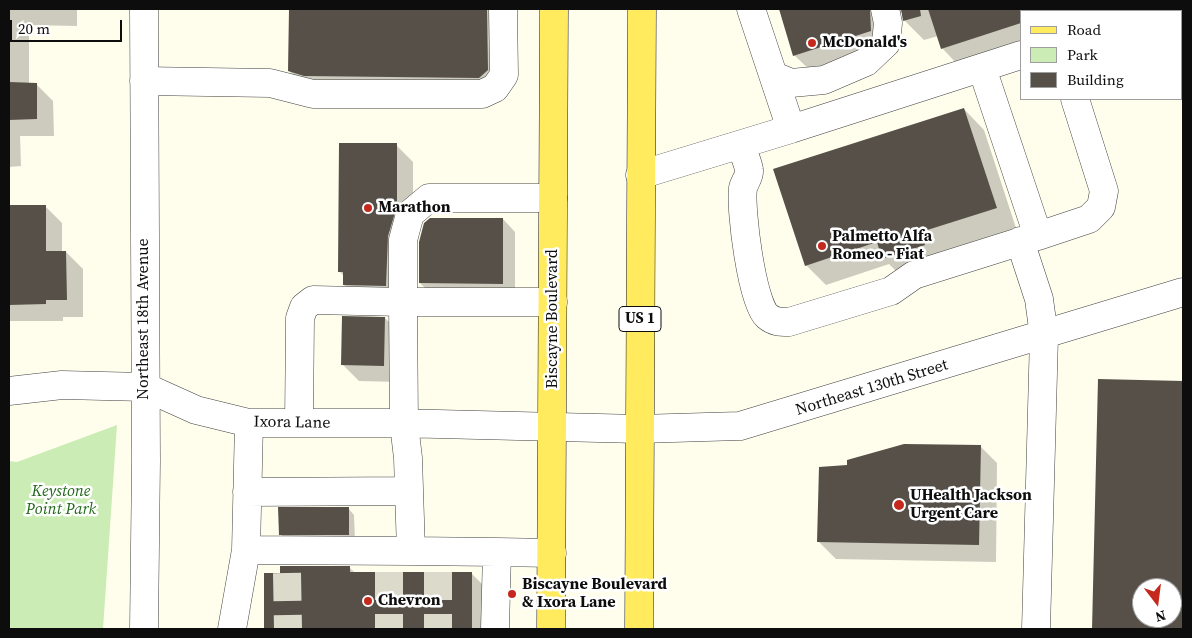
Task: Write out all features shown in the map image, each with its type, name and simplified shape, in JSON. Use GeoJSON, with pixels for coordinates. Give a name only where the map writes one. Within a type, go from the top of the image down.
{"type":"FeatureCollection","features":[{"type":"Feature","properties":{"kind":"main road","name":"Biscayne Boulevard"},"geometry":{"type":"LineString","coordinates":[[551,629],[554,9]]}},
{"type":"Feature","properties":{"kind":"main road","name":"US 1"},"geometry":{"type":"LineString","coordinates":[[639,629],[642,9]]}},
{"type":"Feature","properties":{"kind":"street","name":"Northeast 18th Avenue"},"geometry":{"type":"LineString","coordinates":[[144,9],[144,629]]}},
{"type":"Feature","properties":{"kind":"street"},"geometry":{"type":"LineString","coordinates":[[144,81],[270,83],[313,94],[482,94],[495,88],[504,75],[504,9]]}},
{"type":"Feature","properties":{"kind":"street"},"geometry":{"type":"LineString","coordinates":[[751,9],[791,129]]}},
{"type":"Feature","properties":{"kind":"street"},"geometry":{"type":"LineString","coordinates":[[774,76],[791,83],[824,80],[866,62],[886,43],[888,23],[885,9]]}},
{"type":"Feature","properties":{"kind":"street"},"geometry":{"type":"LineString","coordinates":[[640,175],[741,145],[1020,55]]}},
{"type":"Feature","properties":{"kind":"street"},"geometry":{"type":"LineString","coordinates":[[982,68],[1029,238],[1044,336],[1036,629]]}},
{"type":"Feature","properties":{"kind":"street"},"geometry":{"type":"LineString","coordinates":[[741,145],[750,172],[743,188],[743,209],[750,264],[758,303],[766,316],[776,322],[789,322],[891,291],[914,275],[1089,219],[1101,207],[1104,191],[1075,100]]}},
{"type":"Feature","properties":{"kind":"street"},"geometry":{"type":"LineString","coordinates":[[396,558],[409,491],[404,424],[403,240],[410,214],[428,198],[553,198]]}},
{"type":"Feature","properties":{"kind":"street","name":"Northeast 130th Street"},"geometry":{"type":"LineString","coordinates":[[552,426],[639,429],[740,426],[1044,336],[1183,292]]}},
{"type":"Feature","properties":{"kind":"street"},"geometry":{"type":"LineString","coordinates":[[300,423],[300,318],[304,307],[313,300],[553,302]]}},
{"type":"Feature","properties":{"kind":"street","name":"Ixora Lane"},"geometry":{"type":"LineString","coordinates":[[9,391],[62,384],[144,387],[196,410],[249,423],[552,426]]}},
{"type":"Feature","properties":{"kind":"street"},"geometry":{"type":"LineString","coordinates":[[232,629],[246,550],[249,423]]}},
{"type":"Feature","properties":{"kind":"street"},"geometry":{"type":"LineString","coordinates":[[247,492],[409,491]]}},
{"type":"Feature","properties":{"kind":"street"},"geometry":{"type":"LineString","coordinates":[[246,550],[287,562],[396,558],[438,562],[497,552],[552,553]]}},
{"type":"Feature","properties":{"kind":"street"},"geometry":{"type":"LineString","coordinates":[[495,629],[497,552]]}},
{"type":"Feature","properties":{"kind":"green space","name":"Keystone Point Park"},"geometry":{"type":"Polygon","coordinates":[[[117,425],[103,629],[9,629],[9,461],[17,462],[117,425]]]}},
{"type":"Feature","properties":{"kind":"building"},"geometry":{"type":"Polygon","coordinates":[[[289,9],[487,9],[488,70],[479,78],[304,76],[288,71],[289,9]]]}},
{"type":"Feature","properties":{"kind":"building","name":"McDonald's"},"geometry":{"type":"Polygon","coordinates":[[[779,9],[870,9],[871,31],[793,56],[779,9]]]}},
{"type":"Feature","properties":{"kind":"building"},"geometry":{"type":"Polygon","coordinates":[[[901,9],[920,9],[921,16],[903,21],[901,9]]]}},
{"type":"Feature","properties":{"kind":"building"},"geometry":{"type":"Polygon","coordinates":[[[928,9],[1046,9],[1020,10],[1020,23],[941,49],[928,9]]]}},
{"type":"Feature","properties":{"kind":"building"},"geometry":{"type":"Polygon","coordinates":[[[9,82],[37,83],[37,119],[9,120],[9,82]]]}},
{"type":"Feature","properties":{"kind":"building"},"geometry":{"type":"Polygon","coordinates":[[[964,108],[997,208],[921,232],[925,245],[882,259],[877,242],[805,266],[773,169],[964,108]]]}},
{"type":"Feature","properties":{"kind":"building","name":"Marathon"},"geometry":{"type":"Polygon","coordinates":[[[339,143],[397,143],[397,206],[388,236],[386,286],[343,285],[343,272],[338,272],[339,143]]]}},
{"type":"Feature","properties":{"kind":"building"},"geometry":{"type":"Polygon","coordinates":[[[9,205],[46,205],[46,251],[66,251],[67,300],[46,300],[46,304],[9,305],[9,205]]]}},
{"type":"Feature","properties":{"kind":"building","name":"Marathon"},"geometry":{"type":"Polygon","coordinates":[[[430,218],[503,218],[503,284],[419,283],[419,242],[424,223],[430,218]]]}},
{"type":"Feature","properties":{"kind":"building"},"geometry":{"type":"Polygon","coordinates":[[[342,316],[385,317],[384,366],[341,365],[342,316]]]}},
{"type":"Feature","properties":{"kind":"building"},"geometry":{"type":"Polygon","coordinates":[[[1098,379],[1183,381],[1183,629],[1092,629],[1098,379]]]}},
{"type":"Feature","properties":{"kind":"building","name":"UHealth Jackson Urgent Care"},"geometry":{"type":"Polygon","coordinates":[[[904,444],[981,445],[979,545],[817,542],[819,467],[847,465],[847,460],[904,444]]]}},
{"type":"Feature","properties":{"kind":"building"},"geometry":{"type":"Polygon","coordinates":[[[278,507],[349,507],[349,535],[279,535],[278,507]]]}},
{"type":"Feature","properties":{"kind":"building","name":"Chevron"},"geometry":{"type":"Polygon","coordinates":[[[280,566],[350,566],[350,572],[472,572],[472,629],[264,629],[264,573],[280,573],[280,566]]]}},
{"type":"Feature","properties":{"kind":"tunnel"},"geometry":{"type":"LineString","coordinates":[[389,572],[389,629]]}},
{"type":"Feature","properties":{"kind":"tunnel"},"geometry":{"type":"LineString","coordinates":[[438,572],[438,629]]}},
{"type":"Feature","properties":{"kind":"tunnel"},"geometry":{"type":"LineString","coordinates":[[287,573],[288,629]]}},
{"type":"Feature","properties":{"kind":"place","name":"McDonald's"},"geometry":{"type":"Point","coordinates":[812,43]}},
{"type":"Feature","properties":{"kind":"place","name":"Marathon"},"geometry":{"type":"Point","coordinates":[368,208]}},
{"type":"Feature","properties":{"kind":"place","name":"Palmetto Alfa Romeo - Fiat"},"geometry":{"type":"Point","coordinates":[822,246]}},
{"type":"Feature","properties":{"kind":"place","name":"UHealth Jackson Urgent Care"},"geometry":{"type":"Point","coordinates":[899,505]}},
{"type":"Feature","properties":{"kind":"place","name":"Biscayne Boulevard & Ixora Lane"},"geometry":{"type":"Point","coordinates":[512,594]}},
{"type":"Feature","properties":{"kind":"place","name":"Chevron"},"geometry":{"type":"Point","coordinates":[368,601]}}]}
